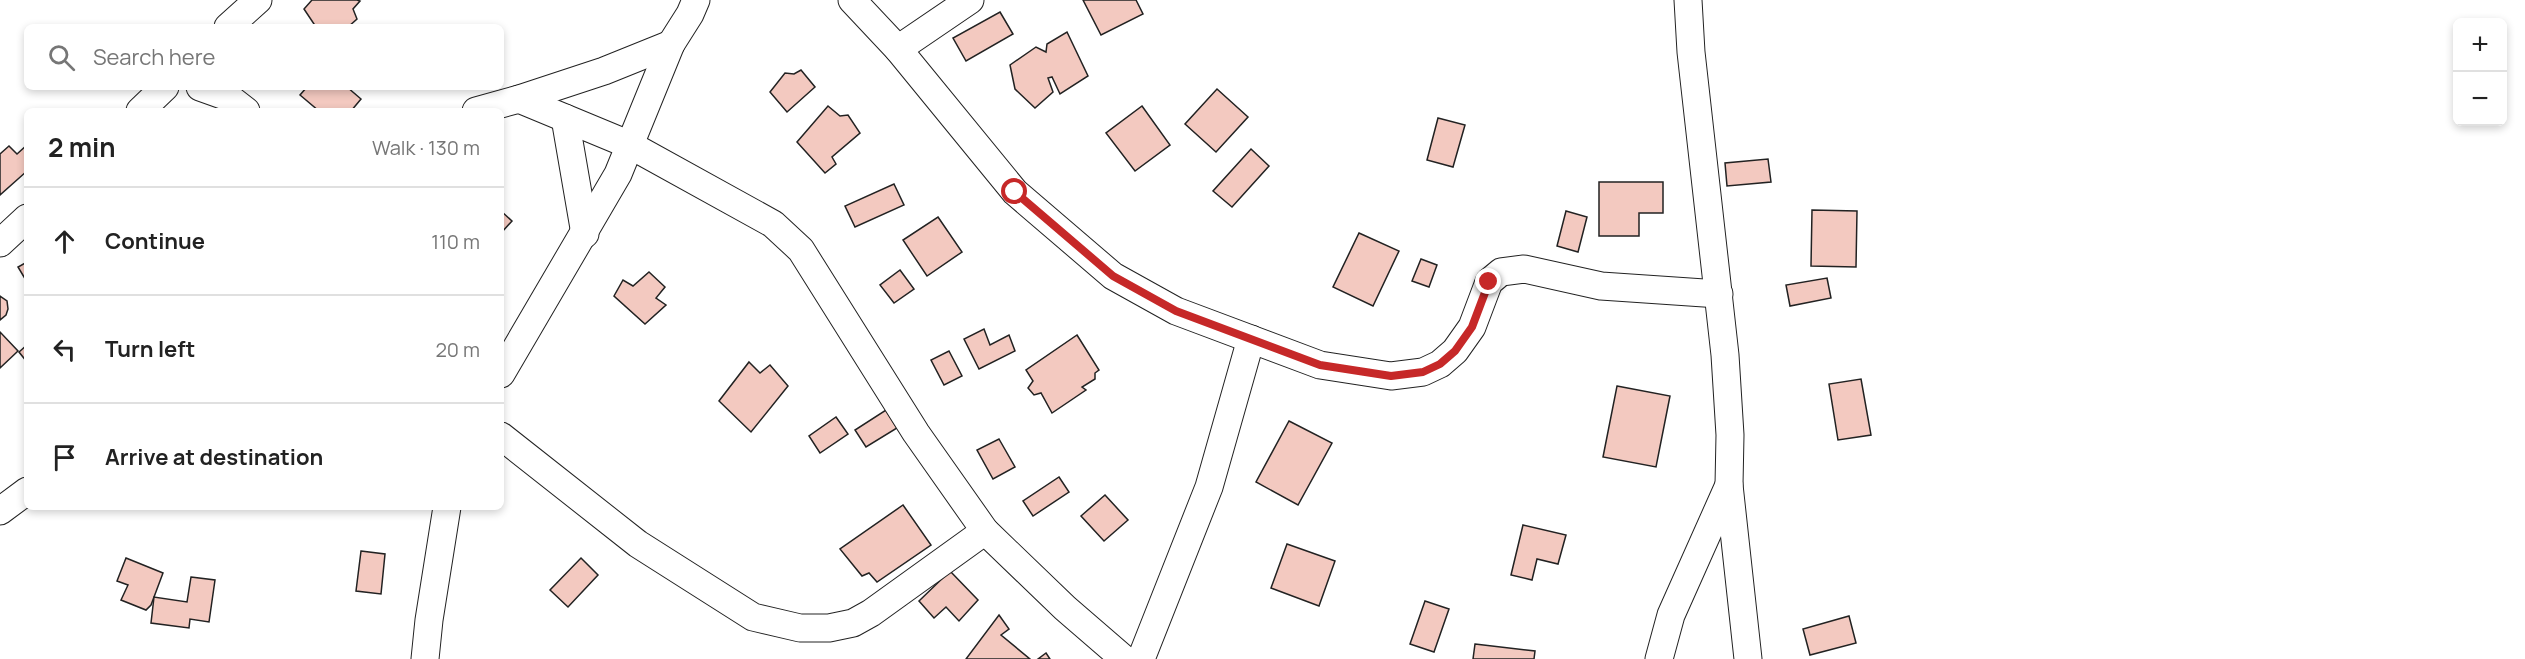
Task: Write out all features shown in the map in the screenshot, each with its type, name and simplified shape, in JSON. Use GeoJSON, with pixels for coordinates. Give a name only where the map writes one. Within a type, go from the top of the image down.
{"type":"FeatureCollection","features":[{"type":"Feature","properties":{"kind":"street"},"geometry":{"type":"LineString","coordinates":[[231,24],[258,0]]}},
{"type":"Feature","properties":{"kind":"street"},"geometry":{"type":"LineString","coordinates":[[504,369],[548,292],[585,234],[618,174],[671,44],[693,7],[715,0]]}},
{"type":"Feature","properties":{"kind":"street"},"geometry":{"type":"LineString","coordinates":[[852,0],[898,49],[1015,192],[1113,276],[1176,311],[1320,365],[1391,376],[1423,372],[1440,364],[1455,351],[1472,327],[1489,282],[1501,272],[1511,269],[1524,269],[1601,286],[1719,294]]}},
{"type":"Feature","properties":{"kind":"street"},"geometry":{"type":"LineString","coordinates":[[898,49],[970,0]]}},
{"type":"Feature","properties":{"kind":"street"},"geometry":{"type":"LineString","coordinates":[[1688,0],[1690,52],[1725,355],[1730,435],[1729,485],[1748,659]]}},
{"type":"Feature","properties":{"kind":"street"},"geometry":{"type":"LineString","coordinates":[[487,108],[603,71],[671,44]]}},
{"type":"Feature","properties":{"kind":"street"},"geometry":{"type":"LineString","coordinates":[[143,108],[162,90]]}},
{"type":"Feature","properties":{"kind":"street"},"geometry":{"type":"LineString","coordinates":[[208,90],[228,97],[242,108]]}},
{"type":"Feature","properties":{"kind":"street"},"geometry":{"type":"LineString","coordinates":[[519,99],[630,145],[773,224],[801,250],[916,433],[985,531],[1065,608],[1124,659]]}},
{"type":"Feature","properties":{"kind":"street"},"geometry":{"type":"LineString","coordinates":[[564,118],[585,234]]}},
{"type":"Feature","properties":{"kind":"street"},"geometry":{"type":"LineString","coordinates":[[0,243],[24,221]]}},
{"type":"Feature","properties":{"kind":"street"},"geometry":{"type":"LineString","coordinates":[[1141,659],[1209,487],[1251,339]]}},
{"type":"Feature","properties":{"kind":"street"},"geometry":{"type":"LineString","coordinates":[[504,438],[638,544],[753,617],[800,628],[829,628],[853,623],[871,613],[985,531]]}},
{"type":"Feature","properties":{"kind":"street"},"geometry":{"type":"LineString","coordinates":[[1659,659],[1671,615],[1729,485]]}},
{"type":"Feature","properties":{"kind":"street"},"geometry":{"type":"LineString","coordinates":[[0,511],[24,493]]}},
{"type":"Feature","properties":{"kind":"street"},"geometry":{"type":"LineString","coordinates":[[425,659],[447,510]]}},
{"type":"Feature","properties":{"kind":"building"},"geometry":{"type":"Polygon","coordinates":[[[312,0],[360,1],[353,9],[357,19],[351,24],[314,24],[304,9],[312,0]]]}},
{"type":"Feature","properties":{"kind":"building"},"geometry":{"type":"Polygon","coordinates":[[[1083,0],[1136,0],[1143,14],[1101,35],[1083,0]]]}},
{"type":"Feature","properties":{"kind":"building"},"geometry":{"type":"Polygon","coordinates":[[[1000,12],[1013,34],[966,61],[953,38],[1000,12]]]}},
{"type":"Feature","properties":{"kind":"building"},"geometry":{"type":"Polygon","coordinates":[[[1067,32],[1088,76],[1060,94],[1052,77],[1048,78],[1053,92],[1035,108],[1015,89],[1010,65],[1036,47],[1046,52],[1047,44],[1067,32]]]}},
{"type":"Feature","properties":{"kind":"building"},"geometry":{"type":"Polygon","coordinates":[[[801,70],[815,87],[787,112],[770,92],[785,73],[794,74],[801,70]]]}},
{"type":"Feature","properties":{"kind":"building"},"geometry":{"type":"Polygon","coordinates":[[[1217,89],[1248,117],[1216,152],[1185,124],[1217,89]]]}},
{"type":"Feature","properties":{"kind":"building"},"geometry":{"type":"Polygon","coordinates":[[[304,90],[350,90],[361,99],[354,108],[315,108],[300,95],[304,90]]]}},
{"type":"Feature","properties":{"kind":"building"},"geometry":{"type":"Polygon","coordinates":[[[828,106],[840,116],[848,115],[860,133],[832,157],[836,164],[825,173],[797,142],[828,106]]]}},
{"type":"Feature","properties":{"kind":"building"},"geometry":{"type":"Polygon","coordinates":[[[1142,106],[1170,145],[1135,171],[1106,133],[1142,106]]]}},
{"type":"Feature","properties":{"kind":"building"},"geometry":{"type":"Polygon","coordinates":[[[1438,118],[1465,125],[1453,167],[1427,160],[1438,118]]]}},
{"type":"Feature","properties":{"kind":"building"},"geometry":{"type":"Polygon","coordinates":[[[9,146],[17,154],[24,148],[24,174],[0,195],[0,154],[9,146]]]}},
{"type":"Feature","properties":{"kind":"building"},"geometry":{"type":"Polygon","coordinates":[[[1251,149],[1269,166],[1232,207],[1213,191],[1251,149]]]}},
{"type":"Feature","properties":{"kind":"building"},"geometry":{"type":"Polygon","coordinates":[[[1768,159],[1771,182],[1727,186],[1725,163],[1768,159]]]}},
{"type":"Feature","properties":{"kind":"building"},"geometry":{"type":"Polygon","coordinates":[[[1599,182],[1663,182],[1663,213],[1639,213],[1639,236],[1599,236],[1599,182]]]}},
{"type":"Feature","properties":{"kind":"building"},"geometry":{"type":"Polygon","coordinates":[[[894,184],[904,205],[855,227],[845,206],[894,184]]]}},
{"type":"Feature","properties":{"kind":"building"},"geometry":{"type":"Polygon","coordinates":[[[1812,210],[1857,211],[1856,267],[1811,266],[1812,210]]]}},
{"type":"Feature","properties":{"kind":"building"},"geometry":{"type":"Polygon","coordinates":[[[1566,211],[1587,217],[1578,252],[1557,246],[1566,211]]]}},
{"type":"Feature","properties":{"kind":"building"},"geometry":{"type":"Polygon","coordinates":[[[504,214],[512,221],[504,230],[504,214]]]}},
{"type":"Feature","properties":{"kind":"building"},"geometry":{"type":"Polygon","coordinates":[[[938,217],[962,252],[927,276],[903,240],[938,217]]]}},
{"type":"Feature","properties":{"kind":"building"},"geometry":{"type":"Polygon","coordinates":[[[1359,233],[1399,251],[1373,306],[1333,287],[1359,233]]]}},
{"type":"Feature","properties":{"kind":"building"},"geometry":{"type":"Polygon","coordinates":[[[1421,259],[1437,265],[1429,287],[1412,281],[1421,259]]]}},
{"type":"Feature","properties":{"kind":"building"},"geometry":{"type":"Polygon","coordinates":[[[24,264],[24,277],[18,267],[24,264]]]}},
{"type":"Feature","properties":{"kind":"building"},"geometry":{"type":"Polygon","coordinates":[[[900,270],[914,289],[894,303],[880,285],[900,270]]]}},
{"type":"Feature","properties":{"kind":"building"},"geometry":{"type":"Polygon","coordinates":[[[649,272],[665,287],[656,298],[666,305],[645,324],[614,296],[623,280],[633,286],[649,272]]]}},
{"type":"Feature","properties":{"kind":"building"},"geometry":{"type":"Polygon","coordinates":[[[1827,278],[1831,298],[1790,306],[1786,285],[1827,278]]]}},
{"type":"Feature","properties":{"kind":"building"},"geometry":{"type":"Polygon","coordinates":[[[0,296],[7,301],[8,309],[6,315],[0,320],[0,296]]]}},
{"type":"Feature","properties":{"kind":"building"},"geometry":{"type":"Polygon","coordinates":[[[984,329],[990,345],[1009,335],[1015,351],[979,369],[964,339],[984,329]]]}},
{"type":"Feature","properties":{"kind":"building"},"geometry":{"type":"Polygon","coordinates":[[[0,332],[18,351],[0,368],[0,332]]]}},
{"type":"Feature","properties":{"kind":"building"},"geometry":{"type":"Polygon","coordinates":[[[1077,335],[1099,370],[1095,373],[1095,379],[1082,387],[1086,390],[1052,413],[1041,393],[1034,395],[1028,388],[1033,381],[1026,370],[1077,335]]]}},
{"type":"Feature","properties":{"kind":"building"},"geometry":{"type":"Polygon","coordinates":[[[24,348],[24,358],[19,352],[24,348]]]}},
{"type":"Feature","properties":{"kind":"building"},"geometry":{"type":"Polygon","coordinates":[[[949,351],[962,376],[944,385],[931,360],[949,351]]]}},
{"type":"Feature","properties":{"kind":"building"},"geometry":{"type":"Polygon","coordinates":[[[749,362],[760,373],[770,365],[788,386],[751,432],[719,401],[749,362]]]}},
{"type":"Feature","properties":{"kind":"building"},"geometry":{"type":"Polygon","coordinates":[[[1861,379],[1871,435],[1838,440],[1829,384],[1861,379]]]}},
{"type":"Feature","properties":{"kind":"building"},"geometry":{"type":"Polygon","coordinates":[[[1617,386],[1670,396],[1656,467],[1603,457],[1617,386]]]}},
{"type":"Feature","properties":{"kind":"building"},"geometry":{"type":"Polygon","coordinates":[[[886,410],[897,428],[866,447],[855,430],[886,410]]]}},
{"type":"Feature","properties":{"kind":"building"},"geometry":{"type":"Polygon","coordinates":[[[836,417],[848,434],[820,453],[809,436],[836,417]]]}},
{"type":"Feature","properties":{"kind":"building"},"geometry":{"type":"Polygon","coordinates":[[[1289,421],[1332,443],[1298,505],[1256,482],[1289,421]]]}},
{"type":"Feature","properties":{"kind":"building"},"geometry":{"type":"Polygon","coordinates":[[[999,439],[1015,467],[993,479],[977,450],[999,439]]]}},
{"type":"Feature","properties":{"kind":"building"},"geometry":{"type":"Polygon","coordinates":[[[1059,477],[1069,492],[1033,516],[1023,501],[1059,477]]]}},
{"type":"Feature","properties":{"kind":"building"},"geometry":{"type":"Polygon","coordinates":[[[1105,495],[1128,520],[1104,541],[1081,516],[1105,495]]]}},
{"type":"Feature","properties":{"kind":"building"},"geometry":{"type":"Polygon","coordinates":[[[903,505],[931,545],[877,582],[869,573],[862,576],[840,549],[903,505]]]}},
{"type":"Feature","properties":{"kind":"building"},"geometry":{"type":"Polygon","coordinates":[[[1523,525],[1566,535],[1558,564],[1537,559],[1532,580],[1511,575],[1523,525]]]}},
{"type":"Feature","properties":{"kind":"building"},"geometry":{"type":"Polygon","coordinates":[[[1287,544],[1335,561],[1319,606],[1271,588],[1287,544]]]}},
{"type":"Feature","properties":{"kind":"building"},"geometry":{"type":"Polygon","coordinates":[[[361,551],[385,554],[381,594],[356,591],[361,551]]]}},
{"type":"Feature","properties":{"kind":"building"},"geometry":{"type":"Polygon","coordinates":[[[126,558],[163,573],[151,605],[146,610],[121,600],[128,585],[117,581],[126,558]]]}},
{"type":"Feature","properties":{"kind":"building"},"geometry":{"type":"Polygon","coordinates":[[[581,558],[598,575],[568,607],[550,590],[581,558]]]}},
{"type":"Feature","properties":{"kind":"building"},"geometry":{"type":"Polygon","coordinates":[[[950,571],[978,600],[959,621],[946,607],[934,618],[919,601],[950,571]]]}},
{"type":"Feature","properties":{"kind":"building"},"geometry":{"type":"Polygon","coordinates":[[[191,577],[215,580],[209,622],[190,619],[189,628],[151,623],[154,597],[187,602],[191,577]]]}},
{"type":"Feature","properties":{"kind":"building"},"geometry":{"type":"Polygon","coordinates":[[[1425,601],[1449,609],[1434,652],[1410,644],[1425,601]]]}},
{"type":"Feature","properties":{"kind":"building"},"geometry":{"type":"Polygon","coordinates":[[[999,615],[1009,629],[1001,635],[1030,659],[966,659],[999,615]]]}},
{"type":"Feature","properties":{"kind":"building"},"geometry":{"type":"Polygon","coordinates":[[[1849,616],[1856,643],[1810,655],[1803,629],[1849,616]]]}},
{"type":"Feature","properties":{"kind":"building"},"geometry":{"type":"Polygon","coordinates":[[[1475,644],[1535,651],[1534,659],[1473,659],[1475,644]]]}},
{"type":"Feature","properties":{"kind":"building"},"geometry":{"type":"Polygon","coordinates":[[[1046,653],[1050,659],[1038,659],[1046,653]]]}},
{"type":"Feature","properties":{"kind":"route"},"geometry":{"type":"LineString","coordinates":[[1015,192],[1113,276],[1176,311],[1320,365],[1391,376],[1423,372],[1440,364],[1455,351],[1472,327],[1489,282]]}}]}
